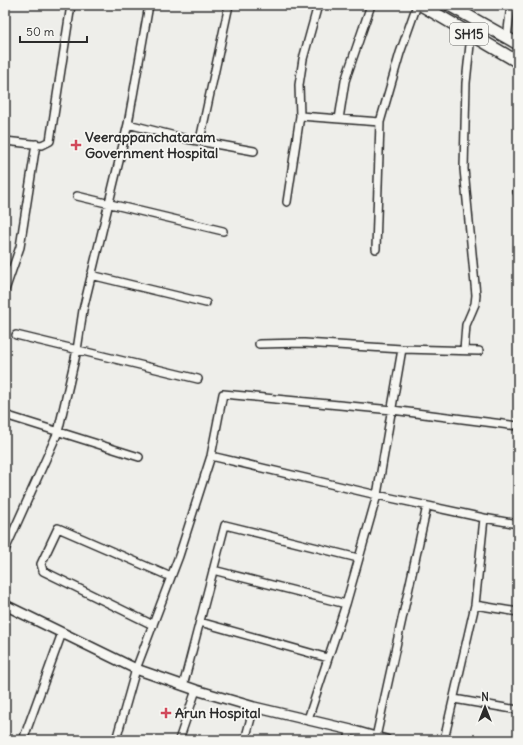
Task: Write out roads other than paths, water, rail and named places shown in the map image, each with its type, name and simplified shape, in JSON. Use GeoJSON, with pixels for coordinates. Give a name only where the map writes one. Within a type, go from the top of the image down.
{"type":"FeatureCollection","features":[{"type":"Feature","properties":{"kind":"main road","name":"SH15"},"geometry":{"type":"LineString","coordinates":[[421,5],[518,62]]}},
{"type":"Feature","properties":{"kind":"main road","name":"SH15"},"geometry":{"type":"LineString","coordinates":[[449,5],[518,44]]}},
{"type":"Feature","properties":{"kind":"street"},"geometry":{"type":"LineString","coordinates":[[5,141],[46,145],[50,142],[71,5]]}},
{"type":"Feature","properties":{"kind":"street"},"geometry":{"type":"LineString","coordinates":[[5,550],[58,432],[78,350],[83,310],[128,124],[149,5]]}},
{"type":"Feature","properties":{"kind":"street"},"geometry":{"type":"LineString","coordinates":[[200,140],[228,5]]}},
{"type":"Feature","properties":{"kind":"street"},"geometry":{"type":"LineString","coordinates":[[286,202],[300,116],[299,85],[303,59],[318,5]]}},
{"type":"Feature","properties":{"kind":"street"},"geometry":{"type":"LineString","coordinates":[[339,119],[345,81],[371,5]]}},
{"type":"Feature","properties":{"kind":"street"},"geometry":{"type":"LineString","coordinates":[[376,249],[380,122],[400,53],[417,5]]}},
{"type":"Feature","properties":{"kind":"street"},"geometry":{"type":"LineString","coordinates":[[507,38],[511,5]]}},
{"type":"Feature","properties":{"kind":"street"},"geometry":{"type":"LineString","coordinates":[[464,350],[466,325],[475,304],[476,295],[464,169],[466,84],[471,35]]}},
{"type":"Feature","properties":{"kind":"street"},"geometry":{"type":"LineString","coordinates":[[300,116],[380,122]]}},
{"type":"Feature","properties":{"kind":"street"},"geometry":{"type":"LineString","coordinates":[[128,124],[254,151]]}},
{"type":"Feature","properties":{"kind":"street"},"geometry":{"type":"LineString","coordinates":[[5,290],[20,247],[36,144]]}},
{"type":"Feature","properties":{"kind":"street"},"geometry":{"type":"LineString","coordinates":[[77,196],[224,231]]}},
{"type":"Feature","properties":{"kind":"street"},"geometry":{"type":"LineString","coordinates":[[91,275],[206,303]]}},
{"type":"Feature","properties":{"kind":"street"},"geometry":{"type":"LineString","coordinates":[[16,335],[198,379]]}},
{"type":"Feature","properties":{"kind":"street"},"geometry":{"type":"LineString","coordinates":[[258,344],[304,343],[402,349],[480,351]]}},
{"type":"Feature","properties":{"kind":"street"},"geometry":{"type":"LineString","coordinates":[[308,719],[346,604],[377,495],[402,349]]}},
{"type":"Feature","properties":{"kind":"street"},"geometry":{"type":"LineString","coordinates":[[116,740],[136,669],[171,577],[211,456],[223,394],[392,410],[518,426]]}},
{"type":"Feature","properties":{"kind":"street"},"geometry":{"type":"LineString","coordinates":[[5,415],[139,457]]}},
{"type":"Feature","properties":{"kind":"street"},"geometry":{"type":"LineString","coordinates":[[211,456],[377,495],[518,524]]}},
{"type":"Feature","properties":{"kind":"street"},"geometry":{"type":"LineString","coordinates":[[376,737],[427,506]]}},
{"type":"Feature","properties":{"kind":"street"},"geometry":{"type":"LineString","coordinates":[[444,740],[475,605],[484,518]]}},
{"type":"Feature","properties":{"kind":"street"},"geometry":{"type":"LineString","coordinates":[[183,686],[225,525],[358,558]]}},
{"type":"Feature","properties":{"kind":"street"},"geometry":{"type":"LineString","coordinates":[[153,625],[43,571],[41,564],[58,528],[171,577]]}},
{"type":"Feature","properties":{"kind":"street"},"geometry":{"type":"LineString","coordinates":[[213,570],[346,604]]}},
{"type":"Feature","properties":{"kind":"street"},"geometry":{"type":"LineString","coordinates":[[5,605],[136,669],[183,686],[254,707],[308,719],[386,740]]}},
{"type":"Feature","properties":{"kind":"street"},"geometry":{"type":"LineString","coordinates":[[475,605],[518,612]]}},
{"type":"Feature","properties":{"kind":"street"},"geometry":{"type":"LineString","coordinates":[[200,622],[328,658]]}},
{"type":"Feature","properties":{"kind":"street"},"geometry":{"type":"LineString","coordinates":[[23,740],[62,633]]}},
{"type":"Feature","properties":{"kind":"street"},"geometry":{"type":"LineString","coordinates":[[179,740],[196,690]]}},
{"type":"Feature","properties":{"kind":"street"},"geometry":{"type":"LineString","coordinates":[[454,699],[518,710]]}},
{"type":"Feature","properties":{"kind":"street"},"geometry":{"type":"LineString","coordinates":[[245,740],[254,707]]}},
{"type":"Feature","properties":{"kind":"street"},"geometry":{"type":"LineString","coordinates":[[348,740],[351,730]]}},
{"type":"Feature","properties":{"kind":"place","name":"Veerappanchataram Government Hospital"},"geometry":{"type":"Point","coordinates":[76,145]}},
{"type":"Feature","properties":{"kind":"place","name":"Arun Hospital"},"geometry":{"type":"Point","coordinates":[166,713]}}]}
